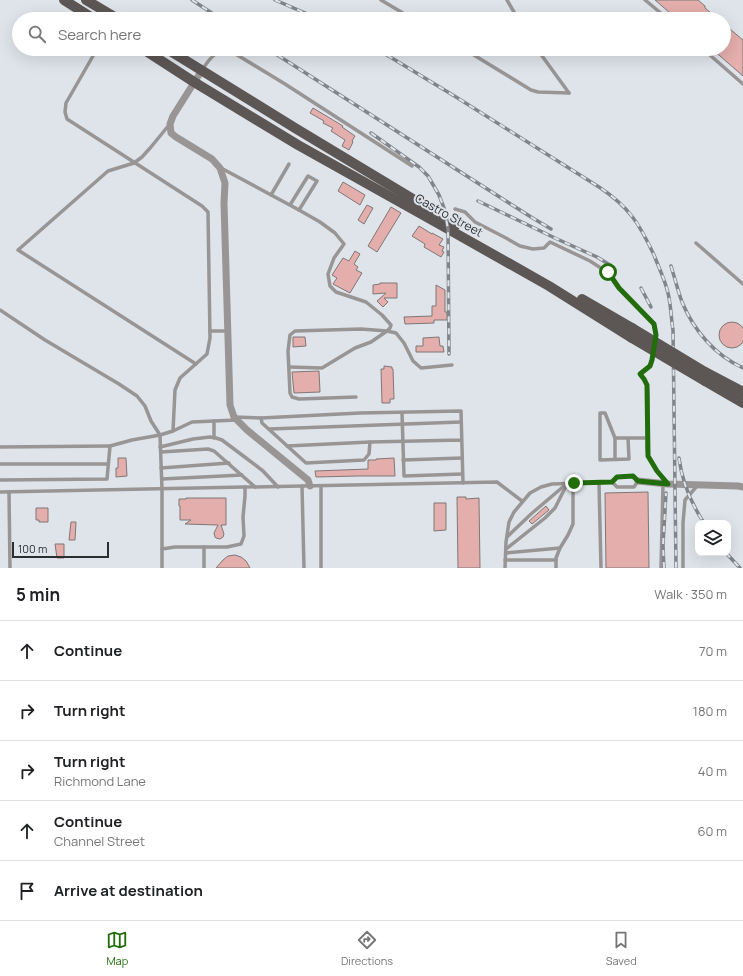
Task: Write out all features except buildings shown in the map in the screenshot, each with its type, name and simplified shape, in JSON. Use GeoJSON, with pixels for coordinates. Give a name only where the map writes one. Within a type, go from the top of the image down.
{"type":"FeatureCollection","features":[{"type":"Feature","properties":{"kind":"main road"},"geometry":{"type":"LineString","coordinates":[[64,0],[83,12]]}},
{"type":"Feature","properties":{"kind":"main road"},"geometry":{"type":"LineString","coordinates":[[86,0],[106,12]]}},
{"type":"Feature","properties":{"kind":"main road","name":"Castro Street"},"geometry":{"type":"LineString","coordinates":[[154,56],[298,145],[632,333]]}},
{"type":"Feature","properties":{"kind":"main road","name":"Castro Street"},"geometry":{"type":"LineString","coordinates":[[179,56],[705,376],[743,403]]}},
{"type":"Feature","properties":{"kind":"main road","name":"Castro Street"},"geometry":{"type":"LineString","coordinates":[[705,376],[743,392]]}},
{"type":"Feature","properties":{"kind":"street"},"geometry":{"type":"LineString","coordinates":[[202,70],[173,116],[170,124],[171,132],[176,137],[212,160],[220,168],[225,182],[224,203],[230,405],[236,418],[247,430],[308,480],[306,486]]}},
{"type":"Feature","properties":{"kind":"street"},"geometry":{"type":"LineString","coordinates":[[635,481],[666,484],[697,484],[743,487]]}},
{"type":"Feature","properties":{"kind":"lane"},"geometry":{"type":"LineString","coordinates":[[381,0],[401,12]]}},
{"type":"Feature","properties":{"kind":"lane"},"geometry":{"type":"LineString","coordinates":[[507,0],[514,12]]}},
{"type":"Feature","properties":{"kind":"lane"},"geometry":{"type":"LineString","coordinates":[[646,0],[660,12]]}},
{"type":"Feature","properties":{"kind":"lane"},"geometry":{"type":"LineString","coordinates":[[94,56],[66,103],[65,112],[67,119],[202,206],[208,212],[210,331],[208,354],[180,378],[175,390],[173,432]]}},
{"type":"Feature","properties":{"kind":"lane"},"geometry":{"type":"LineString","coordinates":[[202,70],[213,56]]}},
{"type":"Feature","properties":{"kind":"lane"},"geometry":{"type":"LineString","coordinates":[[239,56],[412,166]]}},
{"type":"Feature","properties":{"kind":"lane"},"geometry":{"type":"LineString","coordinates":[[475,56],[531,90],[538,92],[569,93],[542,56]]}},
{"type":"Feature","properties":{"kind":"lane"},"geometry":{"type":"LineString","coordinates":[[711,56],[743,84]]}},
{"type":"Feature","properties":{"kind":"lane"},"geometry":{"type":"LineString","coordinates":[[170,124],[146,153],[134,163],[108,171],[18,250],[196,364]]}},
{"type":"Feature","properties":{"kind":"lane"},"geometry":{"type":"LineString","coordinates":[[271,195],[290,164]]}},
{"type":"Feature","properties":{"kind":"lane"},"geometry":{"type":"LineString","coordinates":[[220,168],[299,210],[335,233],[344,244],[334,258],[328,274],[330,286],[336,292],[366,302],[382,315],[391,325],[390,328],[371,342],[355,348],[322,368],[289,367]]}},
{"type":"Feature","properties":{"kind":"lane"},"geometry":{"type":"LineString","coordinates":[[290,205],[308,176],[317,181],[299,210]]}},
{"type":"Feature","properties":{"kind":"lane"},"geometry":{"type":"LineString","coordinates":[[455,209],[465,212],[475,222],[520,246],[533,249],[544,248],[550,242],[590,261],[608,272],[619,288],[654,324],[656,335],[652,360],[650,366],[640,374],[647,385],[648,456],[666,484],[662,568]]}},
{"type":"Feature","properties":{"kind":"lane"},"geometry":{"type":"LineString","coordinates":[[696,243],[743,284]]}},
{"type":"Feature","properties":{"kind":"lane"},"geometry":{"type":"LineString","coordinates":[[0,310],[45,340],[119,384],[137,396],[145,406],[160,435],[162,479],[162,568]]}},
{"type":"Feature","properties":{"kind":"lane"},"geometry":{"type":"LineString","coordinates":[[356,397],[299,399],[292,397],[290,393],[288,351],[290,335],[295,331],[361,329],[386,331],[396,333],[404,343],[413,361],[421,368],[452,365]]}},
{"type":"Feature","properties":{"kind":"lane"},"geometry":{"type":"LineString","coordinates":[[210,331],[228,331]]}},
{"type":"Feature","properties":{"kind":"lane"},"geometry":{"type":"LineString","coordinates":[[0,447],[110,446],[173,432],[192,422],[236,418],[461,411],[463,483]]}},
{"type":"Feature","properties":{"kind":"lane"},"geometry":{"type":"LineString","coordinates":[[402,412],[404,476],[462,474]]}},
{"type":"Feature","properties":{"kind":"lane"},"geometry":{"type":"LineString","coordinates":[[615,459],[615,438],[605,413],[600,413],[600,460],[629,459],[628,438]]}},
{"type":"Feature","properties":{"kind":"lane"},"geometry":{"type":"LineString","coordinates":[[261,418],[262,423],[306,463],[364,460],[369,454],[370,442]]}},
{"type":"Feature","properties":{"kind":"lane"},"geometry":{"type":"LineString","coordinates":[[214,421],[214,438]]}},
{"type":"Feature","properties":{"kind":"lane"},"geometry":{"type":"LineString","coordinates":[[269,429],[461,422]]}},
{"type":"Feature","properties":{"kind":"lane"},"geometry":{"type":"LineString","coordinates":[[160,447],[193,439],[214,438],[222,440],[263,471],[278,487]]}},
{"type":"Feature","properties":{"kind":"lane"},"geometry":{"type":"LineString","coordinates":[[615,438],[647,438]]}},
{"type":"Feature","properties":{"kind":"lane"},"geometry":{"type":"LineString","coordinates":[[287,446],[462,440]]}},
{"type":"Feature","properties":{"kind":"lane"},"geometry":{"type":"LineString","coordinates":[[0,480],[107,479],[110,446]]}},
{"type":"Feature","properties":{"kind":"lane"},"geometry":{"type":"LineString","coordinates":[[161,452],[208,449],[217,452],[255,487]]}},
{"type":"Feature","properties":{"kind":"lane"},"geometry":{"type":"LineString","coordinates":[[403,460],[462,458]]}},
{"type":"Feature","properties":{"kind":"lane"},"geometry":{"type":"LineString","coordinates":[[161,468],[229,463]]}},
{"type":"Feature","properties":{"kind":"lane"},"geometry":{"type":"LineString","coordinates":[[0,464],[108,464]]}},
{"type":"Feature","properties":{"kind":"lane"},"geometry":{"type":"LineString","coordinates":[[162,479],[242,476]]}},
{"type":"Feature","properties":{"kind":"lane"},"geometry":{"type":"LineString","coordinates":[[505,568],[509,522],[514,512],[530,493],[541,487],[552,484],[612,482],[617,477],[635,481]]}},
{"type":"Feature","properties":{"kind":"lane"},"geometry":{"type":"LineString","coordinates":[[612,482],[617,487],[635,481]]}},
{"type":"Feature","properties":{"kind":"lane"},"geometry":{"type":"LineString","coordinates":[[0,492],[497,482],[522,501]]}},
{"type":"Feature","properties":{"kind":"lane"},"geometry":{"type":"LineString","coordinates":[[556,568],[556,560],[560,548],[573,524],[574,483]]}},
{"type":"Feature","properties":{"kind":"lane"},"geometry":{"type":"LineString","coordinates":[[599,483],[600,568]]}},
{"type":"Feature","properties":{"kind":"lane"},"geometry":{"type":"LineString","coordinates":[[507,537],[531,514],[567,484]]}},
{"type":"Feature","properties":{"kind":"lane"},"geometry":{"type":"LineString","coordinates":[[506,551],[555,508],[567,484]]}},
{"type":"Feature","properties":{"kind":"lane"},"geometry":{"type":"LineString","coordinates":[[683,568],[683,524],[685,500],[697,484]]}},
{"type":"Feature","properties":{"kind":"lane"},"geometry":{"type":"LineString","coordinates":[[304,568],[306,486]]}},
{"type":"Feature","properties":{"kind":"lane"},"geometry":{"type":"LineString","coordinates":[[321,486],[321,568]]}},
{"type":"Feature","properties":{"kind":"lane"},"geometry":{"type":"LineString","coordinates":[[162,549],[175,547],[227,547],[241,544],[244,536],[243,517],[245,487]]}},
{"type":"Feature","properties":{"kind":"lane"},"geometry":{"type":"LineString","coordinates":[[9,492],[10,568]]}},
{"type":"Feature","properties":{"kind":"lane"},"geometry":{"type":"LineString","coordinates":[[204,547],[204,568]]}},
{"type":"Feature","properties":{"kind":"lane"},"geometry":{"type":"LineString","coordinates":[[506,551],[560,548]]}},
{"type":"Feature","properties":{"kind":"lane"},"geometry":{"type":"LineString","coordinates":[[505,560],[556,560]]}},
{"type":"Feature","properties":{"kind":"railway"},"geometry":{"type":"LineString","coordinates":[[192,0],[210,12]]}},
{"type":"Feature","properties":{"kind":"railway"},"geometry":{"type":"LineString","coordinates":[[275,0],[303,12]]}},
{"type":"Feature","properties":{"kind":"railway"},"geometry":{"type":"LineString","coordinates":[[279,56],[551,229]]}},
{"type":"Feature","properties":{"kind":"railway"},"geometry":{"type":"LineString","coordinates":[[389,56],[599,187],[626,209],[638,225],[654,255],[664,279],[670,302],[673,330],[676,568]]}},
{"type":"Feature","properties":{"kind":"railway"},"geometry":{"type":"LineString","coordinates":[[371,133],[419,167],[428,176],[439,195],[444,208],[448,229],[449,354]]}},
{"type":"Feature","properties":{"kind":"railway"},"geometry":{"type":"LineString","coordinates":[[478,201],[597,257],[610,265]]}},
{"type":"Feature","properties":{"kind":"railway"},"geometry":{"type":"LineString","coordinates":[[671,266],[682,302],[699,332],[706,341],[723,356],[743,368]]}},
{"type":"Feature","properties":{"kind":"railway"},"geometry":{"type":"LineString","coordinates":[[641,288],[651,307]]}},
{"type":"Feature","properties":{"kind":"railway"},"geometry":{"type":"LineString","coordinates":[[679,458],[682,475],[688,492],[702,520]]}},
{"type":"Feature","properties":{"kind":"railway"},"geometry":{"type":"LineString","coordinates":[[664,568],[663,545],[666,493]]}},
{"type":"Feature","properties":{"kind":"railway"},"geometry":{"type":"LineString","coordinates":[[729,556],[740,568]]}},
{"type":"Feature","properties":{"kind":"route"},"geometry":{"type":"LineString","coordinates":[[574,483],[612,482],[617,477],[633,476],[638,481],[668,484],[657,471],[648,456],[647,385],[640,374],[650,366],[652,360],[656,335],[654,324],[619,288],[608,272]]}}]}
